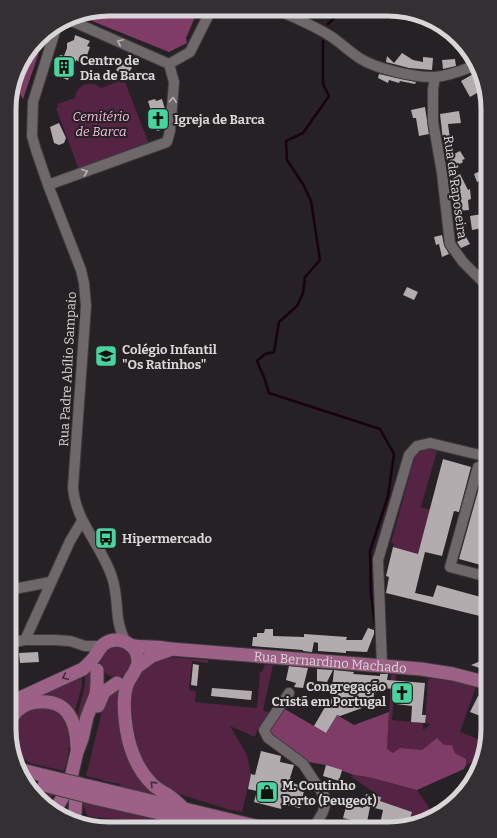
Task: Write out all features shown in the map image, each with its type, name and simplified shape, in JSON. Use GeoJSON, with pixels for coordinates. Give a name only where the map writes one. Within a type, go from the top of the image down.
{"type":"FeatureCollection","features":[{"type":"Feature","properties":{"kind":"main road"},"geometry":{"type":"LineString","coordinates":[[16,700],[83,669],[101,648],[113,640],[120,640],[128,644],[137,655],[134,672],[125,692],[127,730],[132,753],[140,769],[153,785],[173,798],[183,808]]}},
{"type":"Feature","properties":{"kind":"main road","name":"Rua Bernardino Machado"},"geometry":{"type":"LineString","coordinates":[[128,644],[141,647],[159,646],[171,649],[443,672],[481,681]]}},
{"type":"Feature","properties":{"kind":"main road"},"geometry":{"type":"LineString","coordinates":[[56,806],[69,786],[87,717],[96,694],[98,685],[95,660],[101,648]]}},
{"type":"Feature","properties":{"kind":"main road","name":"Rua Bernardino Machado"},"geometry":{"type":"LineString","coordinates":[[134,672],[152,656],[171,649]]}},
{"type":"Feature","properties":{"kind":"main road"},"geometry":{"type":"LineString","coordinates":[[97,670],[100,675],[108,681],[117,683]]}},
{"type":"Feature","properties":{"kind":"main road"},"geometry":{"type":"LineString","coordinates":[[76,816],[77,787],[96,711],[104,692],[117,683],[124,681],[134,672]]}},
{"type":"Feature","properties":{"kind":"main road"},"geometry":{"type":"LineString","coordinates":[[16,712],[25,706],[40,702],[58,705],[67,712],[74,725],[77,741],[77,752]]}},
{"type":"Feature","properties":{"kind":"main road"},"geometry":{"type":"LineString","coordinates":[[24,768],[38,779]]}},
{"type":"Feature","properties":{"kind":"main road"},"geometry":{"type":"LineString","coordinates":[[27,773],[38,779],[205,822]]}},
{"type":"Feature","properties":{"kind":"main road"},"geometry":{"type":"LineString","coordinates":[[95,793],[183,808],[240,822]]}},
{"type":"Feature","properties":{"kind":"main road"},"geometry":{"type":"LineString","coordinates":[[59,808],[67,807],[75,816]]}},
{"type":"Feature","properties":{"kind":"street"},"geometry":{"type":"LineString","coordinates":[[169,64],[190,52],[208,16]]}},
{"type":"Feature","properties":{"kind":"street"},"geometry":{"type":"LineString","coordinates":[[291,16],[331,37],[362,60],[378,67],[400,73],[435,77],[454,74],[471,67]]}},
{"type":"Feature","properties":{"kind":"street"},"geometry":{"type":"LineString","coordinates":[[75,23],[169,64]]}},
{"type":"Feature","properties":{"kind":"street","name":"Rua Padre Abílio Sampaio"},"geometry":{"type":"LineString","coordinates":[[54,33],[33,102],[32,120],[34,143],[48,185],[81,270],[86,295],[86,314],[73,487],[76,506],[82,520],[116,587],[117,619]]}},
{"type":"Feature","properties":{"kind":"street"},"geometry":{"type":"LineString","coordinates":[[48,185],[167,142],[170,131],[174,82],[169,64]]}},
{"type":"Feature","properties":{"kind":"street","name":"Rua da Raposeira"},"geometry":{"type":"LineString","coordinates":[[435,77],[433,89],[433,122],[442,173],[450,244],[462,262],[481,280]]}},
{"type":"Feature","properties":{"kind":"street"},"geometry":{"type":"LineString","coordinates":[[382,666],[378,560],[409,454],[417,446],[430,443],[481,455]]}},
{"type":"Feature","properties":{"kind":"street"},"geometry":{"type":"LineString","coordinates":[[478,467],[450,567],[481,575]]}},
{"type":"Feature","properties":{"kind":"street"},"geometry":{"type":"LineString","coordinates":[[25,640],[50,582],[82,520]]}},
{"type":"Feature","properties":{"kind":"street"},"geometry":{"type":"LineString","coordinates":[[16,589],[50,582]]}},
{"type":"Feature","properties":{"kind":"street"},"geometry":{"type":"LineString","coordinates":[[117,619],[120,630],[128,644]]}},
{"type":"Feature","properties":{"kind":"street"},"geometry":{"type":"LineString","coordinates":[[16,642],[25,640],[70,641],[85,646],[101,648],[117,619]]}},
{"type":"Feature","properties":{"kind":"street"},"geometry":{"type":"LineString","coordinates":[[288,693],[264,730],[268,738],[303,764],[325,797],[323,812],[317,822]]}},
{"type":"Feature","properties":{"kind":"green space","name":"Cemitério de Barca"},"geometry":{"type":"Polygon","coordinates":[[[120,81],[121,83],[125,82],[149,144],[79,170],[56,108],[58,107],[57,104],[75,98],[78,89],[85,84],[97,85],[101,88],[120,81]]]}},
{"type":"Feature","properties":{"kind":"green space"},"geometry":{"type":"Polygon","coordinates":[[[430,449],[437,451],[421,507],[430,510],[418,554],[393,547],[394,544],[391,543],[414,459],[420,451],[430,449]]]}},
{"type":"Feature","properties":{"kind":"green space"},"geometry":{"type":"Polygon","coordinates":[[[116,645],[122,646],[129,652],[132,661],[131,667],[125,674],[116,677],[110,676],[103,670],[100,661],[101,655],[107,648],[116,645]]]}},
{"type":"Feature","properties":{"kind":"green space"},"geometry":{"type":"Polygon","coordinates":[[[169,657],[208,660],[208,663],[192,661],[189,690],[196,691],[195,702],[257,708],[260,672],[265,669],[264,665],[273,665],[263,710],[271,714],[257,730],[255,737],[230,726],[247,755],[251,774],[242,812],[233,811],[176,793],[159,782],[140,756],[134,730],[130,695],[134,683],[146,667],[152,662],[169,657]]]}},
{"type":"Feature","properties":{"kind":"green space"},"geometry":{"type":"Polygon","coordinates":[[[91,668],[93,683],[81,727],[77,718],[85,684],[85,672],[91,668]]]}},
{"type":"Feature","properties":{"kind":"green space"},"geometry":{"type":"Polygon","coordinates":[[[391,675],[396,675],[392,720],[423,723],[423,730],[431,724],[425,723],[428,679],[431,679],[432,677],[460,682],[476,687],[460,732],[480,740],[474,763],[466,765],[466,759],[455,753],[452,745],[422,750],[400,748],[394,754],[387,749],[391,675]]]}},
{"type":"Feature","properties":{"kind":"green space"},"geometry":{"type":"Polygon","coordinates":[[[82,676],[82,686],[74,714],[57,700],[16,712],[16,704],[82,676]]]}},
{"type":"Feature","properties":{"kind":"green space"},"geometry":{"type":"Polygon","coordinates":[[[118,690],[124,733],[160,797],[119,787],[120,784],[86,776],[102,711],[108,697],[118,690]]]}},
{"type":"Feature","properties":{"kind":"green space"},"geometry":{"type":"Polygon","coordinates":[[[50,707],[65,716],[69,744],[68,756],[64,771],[30,763],[20,756],[17,741],[16,722],[28,708],[50,707]]]}},
{"type":"Feature","properties":{"kind":"green space"},"geometry":{"type":"Polygon","coordinates":[[[354,775],[368,777],[417,790],[431,811],[410,819],[412,812],[380,801],[381,797],[350,776],[354,775]]]}},
{"type":"Feature","properties":{"kind":"green space"},"geometry":{"type":"Polygon","coordinates":[[[40,791],[55,795],[48,799],[40,791]]]}},
{"type":"Feature","properties":{"kind":"green space"},"geometry":{"type":"Polygon","coordinates":[[[81,801],[178,822],[152,822],[88,816],[81,801]]]}},
{"type":"Feature","properties":{"kind":"shaded area"},"geometry":{"type":"Polygon","coordinates":[[[109,16],[195,16],[186,38],[187,43],[169,52],[86,19],[109,16]]]}},
{"type":"Feature","properties":{"kind":"shaded area"},"geometry":{"type":"Polygon","coordinates":[[[41,46],[23,99],[18,90],[23,73],[28,62],[41,46]]]}},
{"type":"Feature","properties":{"kind":"shaded area"},"geometry":{"type":"Polygon","coordinates":[[[283,708],[326,733],[337,715],[354,725],[389,712],[387,749],[393,753],[400,748],[422,750],[437,738],[444,745],[452,745],[455,753],[466,759],[466,765],[464,769],[417,790],[368,777],[354,775],[326,765],[308,762],[272,736],[270,728],[283,708]]]}},
{"type":"Feature","properties":{"kind":"building"},"geometry":{"type":"Polygon","coordinates":[[[75,35],[90,41],[87,46],[90,47],[86,58],[83,57],[81,63],[76,60],[68,80],[53,74],[60,55],[64,56],[67,43],[74,40],[75,35]]]}},
{"type":"Feature","properties":{"kind":"building"},"geometry":{"type":"Polygon","coordinates":[[[402,53],[413,60],[423,62],[423,57],[433,58],[432,70],[409,68],[386,62],[387,56],[394,63],[402,53]]]}},
{"type":"Feature","properties":{"kind":"building"},"geometry":{"type":"Polygon","coordinates":[[[455,59],[456,66],[443,69],[442,60],[455,59]]]}},
{"type":"Feature","properties":{"kind":"building"},"geometry":{"type":"Polygon","coordinates":[[[123,61],[132,68],[125,77],[116,70],[123,61]]]}},
{"type":"Feature","properties":{"kind":"building"},"geometry":{"type":"Polygon","coordinates":[[[474,73],[479,92],[470,97],[461,81],[474,73]]]}},
{"type":"Feature","properties":{"kind":"building"},"geometry":{"type":"Polygon","coordinates":[[[379,74],[416,82],[415,84],[400,81],[399,83],[389,80],[388,83],[378,78],[379,74]]]}},
{"type":"Feature","properties":{"kind":"building","name":"Igreja de Barca"},"geometry":{"type":"Polygon","coordinates":[[[155,99],[156,101],[162,99],[165,109],[161,111],[164,121],[164,129],[157,131],[148,101],[155,99]]]}},
{"type":"Feature","properties":{"kind":"building"},"geometry":{"type":"Polygon","coordinates":[[[425,107],[429,134],[419,136],[416,118],[413,118],[411,110],[425,107]]]}},
{"type":"Feature","properties":{"kind":"building"},"geometry":{"type":"Polygon","coordinates":[[[459,111],[461,123],[448,124],[450,139],[443,140],[440,114],[459,111]]]}},
{"type":"Feature","properties":{"kind":"building"},"geometry":{"type":"Polygon","coordinates":[[[59,123],[66,138],[64,143],[59,145],[54,143],[50,127],[59,123]]]}},
{"type":"Feature","properties":{"kind":"building"},"geometry":{"type":"Polygon","coordinates":[[[460,151],[465,159],[452,169],[448,162],[450,161],[448,157],[460,151]]]}},
{"type":"Feature","properties":{"kind":"building"},"geometry":{"type":"Polygon","coordinates":[[[481,170],[481,180],[477,182],[474,174],[481,170]]]}},
{"type":"Feature","properties":{"kind":"building"},"geometry":{"type":"Polygon","coordinates":[[[460,174],[468,190],[470,189],[471,199],[468,200],[469,210],[457,211],[456,201],[452,201],[449,181],[460,174]]]}},
{"type":"Feature","properties":{"kind":"building"},"geometry":{"type":"Polygon","coordinates":[[[481,214],[481,228],[472,230],[470,216],[481,214]]]}},
{"type":"Feature","properties":{"kind":"building"},"geometry":{"type":"Polygon","coordinates":[[[442,235],[444,245],[449,254],[442,257],[439,244],[436,245],[434,237],[442,235]]]}},
{"type":"Feature","properties":{"kind":"building"},"geometry":{"type":"Polygon","coordinates":[[[466,237],[470,244],[461,248],[457,242],[466,237]]]}},
{"type":"Feature","properties":{"kind":"building"},"geometry":{"type":"Polygon","coordinates":[[[407,287],[418,292],[414,300],[403,295],[407,287]]]}},
{"type":"Feature","properties":{"kind":"building"},"geometry":{"type":"Polygon","coordinates":[[[443,459],[471,467],[459,512],[454,511],[442,556],[425,552],[415,593],[433,597],[437,585],[481,597],[481,616],[386,593],[389,577],[386,576],[393,547],[418,554],[443,459]]]}},
{"type":"Feature","properties":{"kind":"building"},"geometry":{"type":"Polygon","coordinates":[[[481,481],[481,565],[459,559],[481,481]]]}},
{"type":"Feature","properties":{"kind":"building"},"geometry":{"type":"Polygon","coordinates":[[[368,628],[374,630],[374,634],[367,652],[346,651],[346,653],[318,651],[318,643],[314,642],[312,652],[252,646],[253,637],[257,637],[257,633],[264,633],[265,629],[273,629],[273,636],[304,637],[304,634],[347,637],[346,640],[362,640],[368,628]]]}},
{"type":"Feature","properties":{"kind":"building"},"geometry":{"type":"Polygon","coordinates":[[[38,652],[39,662],[20,663],[19,653],[38,652]]]}},
{"type":"Feature","properties":{"kind":"building"},"geometry":{"type":"Polygon","coordinates":[[[481,661],[481,669],[471,665],[481,661]]]}},
{"type":"Feature","properties":{"kind":"building"},"geometry":{"type":"Polygon","coordinates":[[[193,664],[199,665],[197,686],[191,685],[193,664]]]}},
{"type":"Feature","properties":{"kind":"building"},"geometry":{"type":"Polygon","coordinates":[[[289,666],[308,668],[303,688],[294,687],[296,683],[286,680],[289,666]]]}},
{"type":"Feature","properties":{"kind":"building"},"geometry":{"type":"Polygon","coordinates":[[[317,669],[333,670],[327,682],[317,681],[317,669]]]}},
{"type":"Feature","properties":{"kind":"building"},"geometry":{"type":"Polygon","coordinates":[[[334,670],[354,672],[353,674],[380,676],[380,674],[388,674],[387,680],[425,683],[422,715],[426,715],[425,723],[411,722],[412,706],[396,704],[397,689],[379,688],[379,693],[374,693],[373,704],[340,716],[337,715],[326,733],[314,726],[325,707],[330,707],[334,670]]]}},
{"type":"Feature","properties":{"kind":"building"},"geometry":{"type":"Polygon","coordinates":[[[212,688],[252,691],[251,700],[211,696],[212,688]]]}},
{"type":"Feature","properties":{"kind":"building"},"geometry":{"type":"Polygon","coordinates":[[[478,696],[481,697],[481,716],[470,712],[478,696]]]}},
{"type":"Feature","properties":{"kind":"building"},"geometry":{"type":"Polygon","coordinates":[[[261,751],[281,756],[280,762],[294,765],[290,778],[295,784],[300,785],[299,790],[304,791],[300,808],[282,804],[281,809],[254,802],[257,791],[248,789],[251,774],[255,775],[261,751]]]}},
{"type":"Feature","properties":{"kind":"building"},"geometry":{"type":"Polygon","coordinates":[[[326,765],[342,770],[339,781],[323,776],[326,765]]]}},
{"type":"Feature","properties":{"kind":"building"},"geometry":{"type":"Polygon","coordinates":[[[366,794],[381,797],[380,801],[412,812],[410,819],[406,818],[405,820],[400,821],[380,822],[383,810],[370,807],[367,822],[343,818],[347,803],[363,808],[366,794]]]}},
{"type":"Feature","properties":{"kind":"waterway"},"geometry":{"type":"LineString","coordinates":[[328,24],[336,16]]}},
{"type":"Feature","properties":{"kind":"waterway"},"geometry":{"type":"LineString","coordinates":[[323,41],[323,84],[329,96],[303,133],[286,141],[287,160],[303,184],[311,201],[320,260],[305,277],[303,293],[297,306],[279,322],[274,352],[265,354],[257,361],[269,393],[380,429],[394,454],[388,496],[370,551],[371,593],[375,625]]}},
{"type":"Feature","properties":{"kind":"place","name":"Centro de Dia de Barca"},"geometry":{"type":"Point","coordinates":[64,67]}},
{"type":"Feature","properties":{"kind":"place","name":"Igreja de Barca"},"geometry":{"type":"Point","coordinates":[158,119]}},
{"type":"Feature","properties":{"kind":"place","name":"Colégio Infantil \"Os Ratinhos\""},"geometry":{"type":"Point","coordinates":[106,356]}},
{"type":"Feature","properties":{"kind":"place","name":"Hipermercado"},"geometry":{"type":"Point","coordinates":[106,538]}},
{"type":"Feature","properties":{"kind":"place","name":"Congregação Cristã em Portugal"},"geometry":{"type":"Point","coordinates":[402,693]}},
{"type":"Feature","properties":{"kind":"place","name":"M. Coutinho Porto (Peugeot)"},"geometry":{"type":"Point","coordinates":[267,792]}}]}
